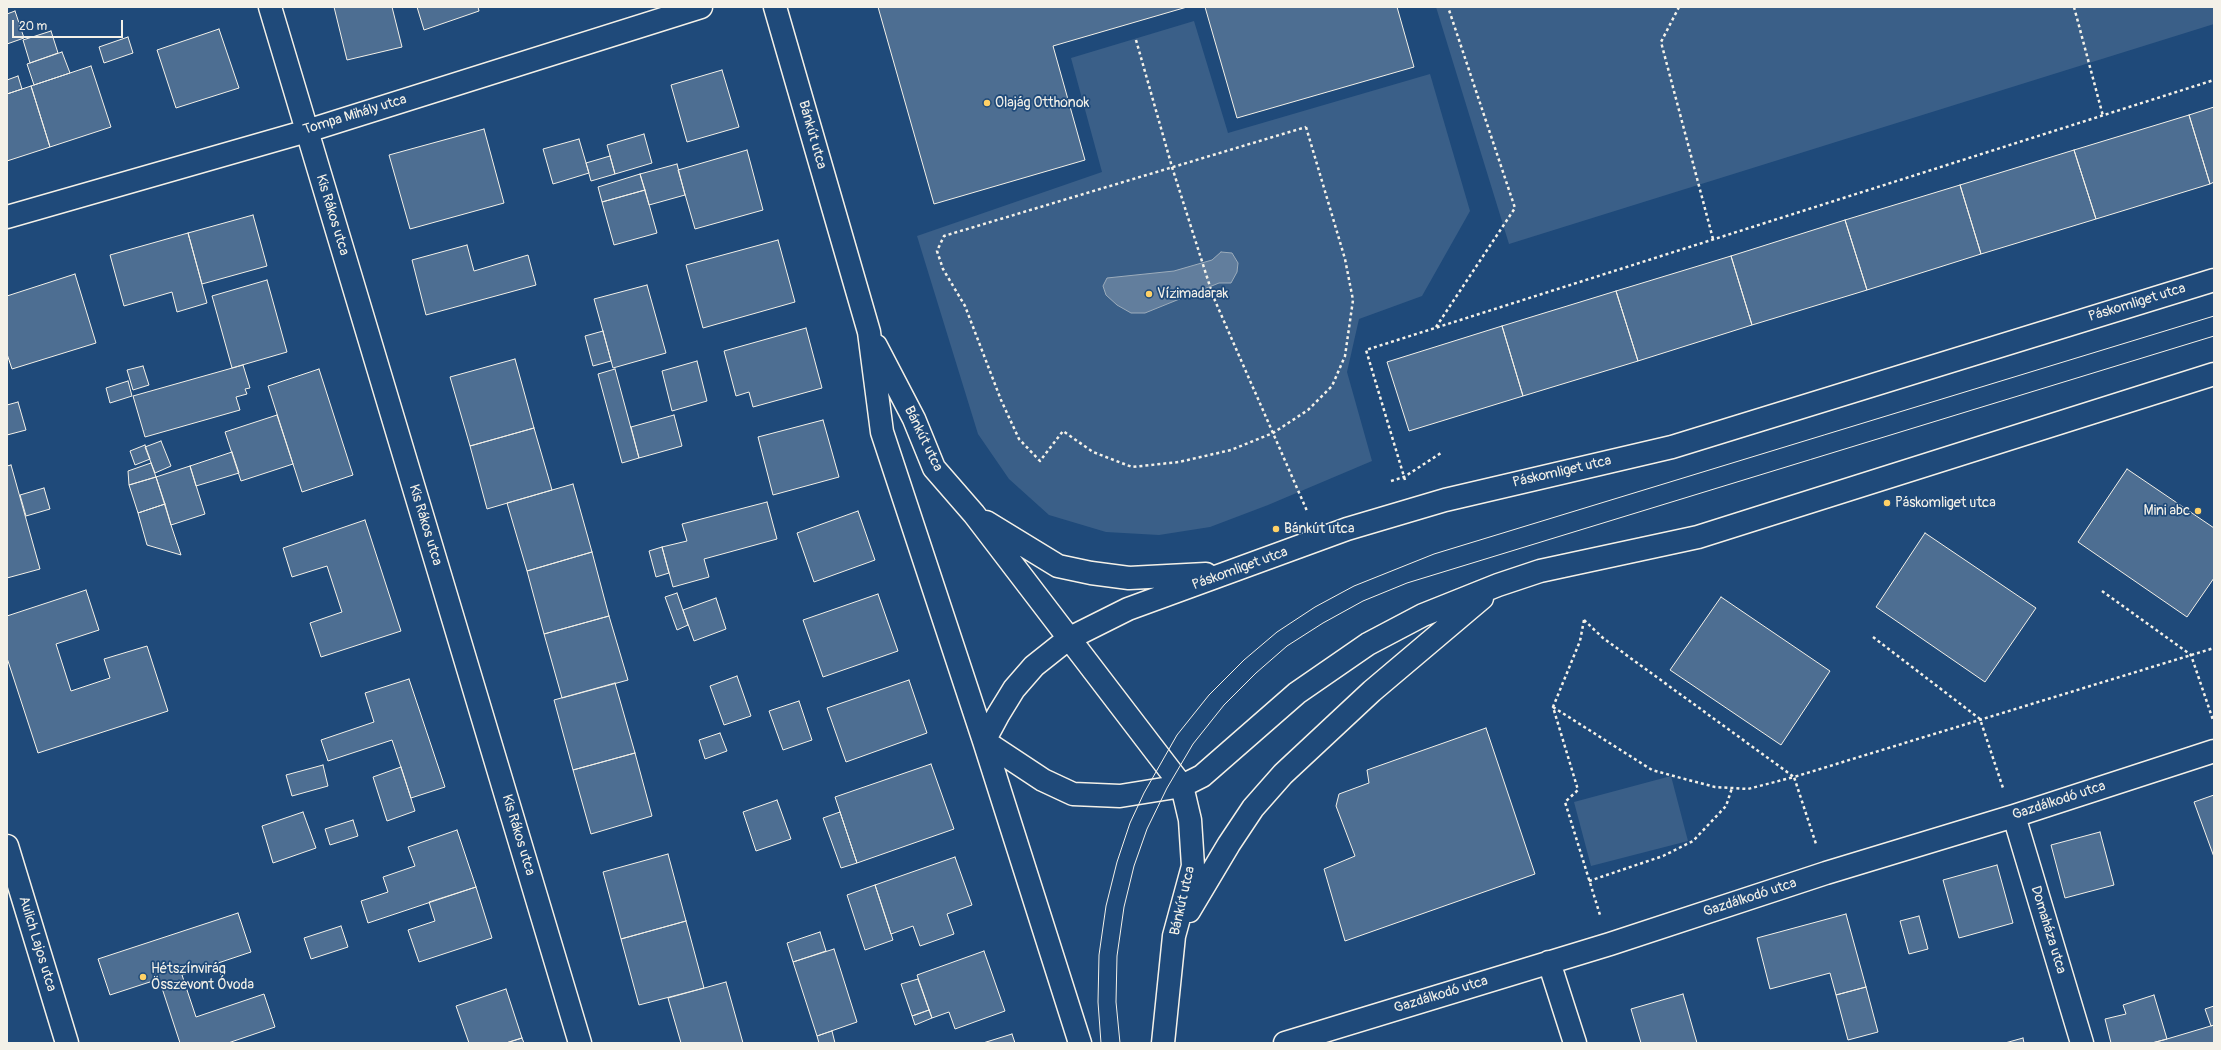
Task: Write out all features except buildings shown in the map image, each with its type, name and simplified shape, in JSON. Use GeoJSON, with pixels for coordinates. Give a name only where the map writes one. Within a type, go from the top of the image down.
{"type":"FeatureCollection","features":[{"type":"Feature","properties":{"kind":"street","name":"Kis Rákos utca"},"geometry":{"type":"LineString","coordinates":[[270,7],[580,1043]]}},
{"type":"Feature","properties":{"kind":"street","name":"Tompa Mihály utca"},"geometry":{"type":"LineString","coordinates":[[7,217],[307,131],[701,7]]}},
{"type":"Feature","properties":{"kind":"street","name":"Bánkút utca"},"geometry":{"type":"LineString","coordinates":[[775,7],[869,332],[882,432],[984,741],[1080,1043]]}},
{"type":"Feature","properties":{"kind":"street","name":"Páskomliget utca"},"geometry":{"type":"LineString","coordinates":[[984,741],[1010,696],[1034,666],[1068,638],[1128,609],[1348,529],[1445,500],[1672,447],[2214,280]]}},
{"type":"Feature","properties":{"kind":"street","name":"Bánkút utca"},"geometry":{"type":"LineString","coordinates":[[869,332],[914,419],[934,468],[974,514],[1182,786],[1190,820],[1193,866],[1174,936],[1162,1043]]}},
{"type":"Feature","properties":{"kind":"street"},"geometry":{"type":"LineString","coordinates":[[984,741],[1043,780],[1074,794],[1120,796],[1182,786],[1202,776],[1297,693],[1368,644],[1423,615],[1498,584],[1540,570],[1698,537],[2214,374]]}},
{"type":"Feature","properties":{"kind":"street"},"geometry":{"type":"LineString","coordinates":[[974,514],[1058,566],[1084,572],[1129,578],[1230,573]]}},
{"type":"Feature","properties":{"kind":"street"},"geometry":{"type":"LineString","coordinates":[[1174,936],[1228,844],[1253,808],[1283,774],[1372,691],[1498,584]]}},
{"type":"Feature","properties":{"kind":"street","name":"Gazdálkodó utca"},"geometry":{"type":"LineString","coordinates":[[1284,1043],[1549,962],[1826,873],[2014,816],[2214,751]]}},
{"type":"Feature","properties":{"kind":"street","name":"Domaháza utca"},"geometry":{"type":"LineString","coordinates":[[2014,816],[2082,1043]]}},
{"type":"Feature","properties":{"kind":"street","name":"Aulich Lajos utca"},"geometry":{"type":"LineString","coordinates":[[7,846],[67,1043]]}},
{"type":"Feature","properties":{"kind":"street"},"geometry":{"type":"LineString","coordinates":[[1549,962],[1575,1043]]}},
{"type":"Feature","properties":{"kind":"path"},"geometry":{"type":"LineString","coordinates":[[1436,328],[1515,208],[1448,7]]}},
{"type":"Feature","properties":{"kind":"path"},"geometry":{"type":"LineString","coordinates":[[1679,7],[1661,42],[1713,239]]}},
{"type":"Feature","properties":{"kind":"path"},"geometry":{"type":"LineString","coordinates":[[2074,7],[2103,116]]}},
{"type":"Feature","properties":{"kind":"path"},"geometry":{"type":"LineString","coordinates":[[1136,40],[1172,167],[1213,296],[1309,517]]}},
{"type":"Feature","properties":{"kind":"path"},"geometry":{"type":"LineString","coordinates":[[1407,484],[1366,350],[2214,80]]}},
{"type":"Feature","properties":{"kind":"path"},"geometry":{"type":"LineString","coordinates":[[1306,127],[1345,259],[1353,300],[1345,356],[1332,386],[1308,410],[1273,433],[1231,450],[1179,462],[1132,467],[1093,452],[1063,431],[1040,461],[1019,439],[1001,400],[965,306],[943,269],[937,251],[944,236],[1306,127]]}},
{"type":"Feature","properties":{"kind":"path"},"geometry":{"type":"LineString","coordinates":[[2102,591],[2191,655],[2214,724]]}},
{"type":"Feature","properties":{"kind":"path"},"geometry":{"type":"LineString","coordinates":[[1600,917],[1565,802],[1578,790],[1553,707],[1580,641],[1584,620],[1603,638],[1794,777],[1813,837]]}},
{"type":"Feature","properties":{"kind":"path"},"geometry":{"type":"LineString","coordinates":[[1873,637],[1980,719],[1998,776]]}},
{"type":"Feature","properties":{"kind":"path"},"geometry":{"type":"LineString","coordinates":[[1553,707],[1652,770],[1715,788],[1748,789],[1794,777],[2214,648]]}},
{"type":"Feature","properties":{"kind":"path"},"geometry":{"type":"LineString","coordinates":[[1589,881],[1663,856],[1692,841],[1726,806],[1732,788]]}},
{"type":"Feature","properties":{"kind":"shaded area"},"geometry":{"type":"Polygon","coordinates":[[[1436,7],[2214,7],[2214,24],[1509,244],[1436,7]]]}},
{"type":"Feature","properties":{"kind":"shaded area"},"geometry":{"type":"Polygon","coordinates":[[[1194,21],[1228,133],[1430,74],[1470,211],[1422,296],[1359,319],[1347,372],[1372,461],[1268,505],[1210,527],[1159,535],[1106,532],[1049,515],[1009,479],[978,434],[917,236],[1102,172],[1071,58],[1194,21]]]}},
{"type":"Feature","properties":{"kind":"shaded area"},"geometry":{"type":"Polygon","coordinates":[[[1221,252],[1232,253],[1238,263],[1237,272],[1231,283],[1219,283],[1145,313],[1131,313],[1117,305],[1106,295],[1103,286],[1107,278],[1174,271],[1212,260],[1221,252]]]}},
{"type":"Feature","properties":{"kind":"shaded area"},"geometry":{"type":"Polygon","coordinates":[[[1671,776],[1688,841],[1591,866],[1574,802],[1671,776]]]}},
{"type":"Feature","properties":{"kind":"tram line"},"geometry":{"type":"LineString","coordinates":[[1101,1043],[1098,1002],[1099,955],[1106,906],[1117,862],[1130,823],[1144,793],[1177,735],[1209,695],[1244,660],[1277,632],[1315,607],[1354,586],[1434,554],[2214,316]]}},
{"type":"Feature","properties":{"kind":"tram line"},"geometry":{"type":"LineString","coordinates":[[1120,1043],[1116,1002],[1117,956],[1124,907],[1134,866],[1147,829],[1167,788],[1193,744],[1224,705],[1256,673],[1287,646],[1323,623],[1363,601],[1407,583],[2214,336]]}},
{"type":"Feature","properties":{"kind":"place","name":"Olajág Otthonok"},"geometry":{"type":"Point","coordinates":[987,103]}},
{"type":"Feature","properties":{"kind":"place","name":"Vízimadarak"},"geometry":{"type":"Point","coordinates":[1149,294]}},
{"type":"Feature","properties":{"kind":"place","name":"Páskomliget utca"},"geometry":{"type":"Point","coordinates":[1887,503]}},
{"type":"Feature","properties":{"kind":"place","name":"Mini abc"},"geometry":{"type":"Point","coordinates":[2198,511]}},
{"type":"Feature","properties":{"kind":"place","name":"Bánkút utca"},"geometry":{"type":"Point","coordinates":[1276,529]}},
{"type":"Feature","properties":{"kind":"place","name":"Hétszínvirág Összevont Óvoda"},"geometry":{"type":"Point","coordinates":[143,977]}}]}
